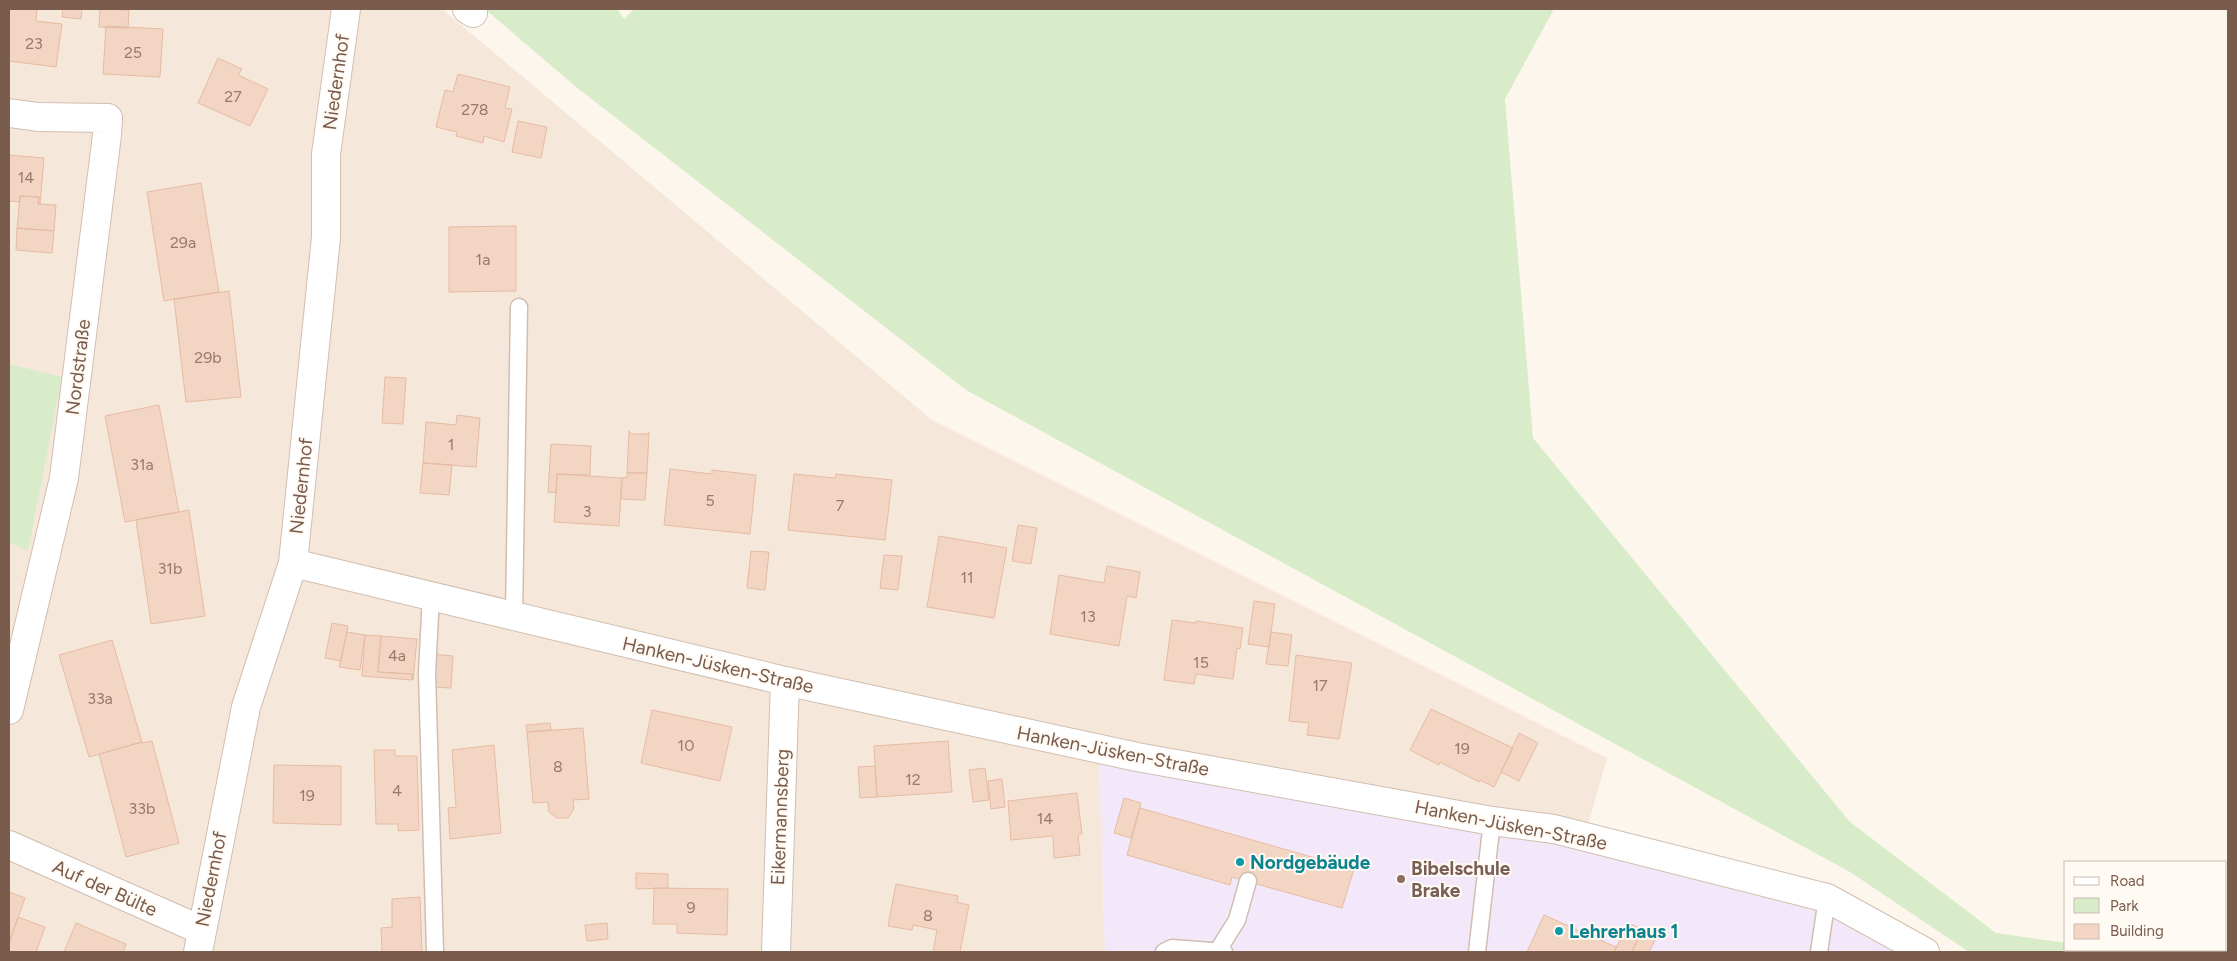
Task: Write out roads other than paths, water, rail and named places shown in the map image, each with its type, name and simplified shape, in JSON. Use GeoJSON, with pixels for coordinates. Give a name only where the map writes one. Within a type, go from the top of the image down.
{"type":"FeatureCollection","features":[{"type":"Feature","properties":{"kind":"street","name":"Niedernhof"},"geometry":{"type":"LineString","coordinates":[[199,941],[246,707],[294,563],[326,237],[326,154],[346,9]]}},
{"type":"Feature","properties":{"kind":"street","name":"Nordstraße"},"geometry":{"type":"LineString","coordinates":[[9,113],[38,117],[108,118],[108,135],[64,478],[9,710]]}},
{"type":"Feature","properties":{"kind":"street","name":"Hanken-Jüsken-Straße"},"geometry":{"type":"LineString","coordinates":[[294,563],[785,681],[1137,757],[1492,821],[1554,829],[1827,898],[1925,952]]}},
{"type":"Feature","properties":{"kind":"street","name":"Eikermannsberg"},"geometry":{"type":"LineString","coordinates":[[776,952],[785,681]]}},
{"type":"Feature","properties":{"kind":"street","name":"Auf der Bülte"},"geometry":{"type":"LineString","coordinates":[[9,845],[199,941]]}},
{"type":"Feature","properties":{"kind":"lane"},"geometry":{"type":"LineString","coordinates":[[514,616],[520,307]]}},
{"type":"Feature","properties":{"kind":"lane"},"geometry":{"type":"LineString","coordinates":[[431,596],[427,672],[435,952]]}},
{"type":"Feature","properties":{"kind":"lane"},"geometry":{"type":"LineString","coordinates":[[1477,952],[1492,821]]}},
{"type":"Feature","properties":{"kind":"lane"},"geometry":{"type":"LineString","coordinates":[[1164,952],[1172,948],[1219,952],[1237,920],[1248,881]]}},
{"type":"Feature","properties":{"kind":"lane"},"geometry":{"type":"LineString","coordinates":[[1819,952],[1827,898]]}},
{"type":"Feature","properties":{"kind":"place","name":"Nordgebäude"},"geometry":{"type":"Point","coordinates":[1240,862]}},
{"type":"Feature","properties":{"kind":"place","name":"Bibelschule Brake"},"geometry":{"type":"Point","coordinates":[1401,879]}},
{"type":"Feature","properties":{"kind":"place","name":"Lehrerhaus 1"},"geometry":{"type":"Point","coordinates":[1559,931]}}]}
